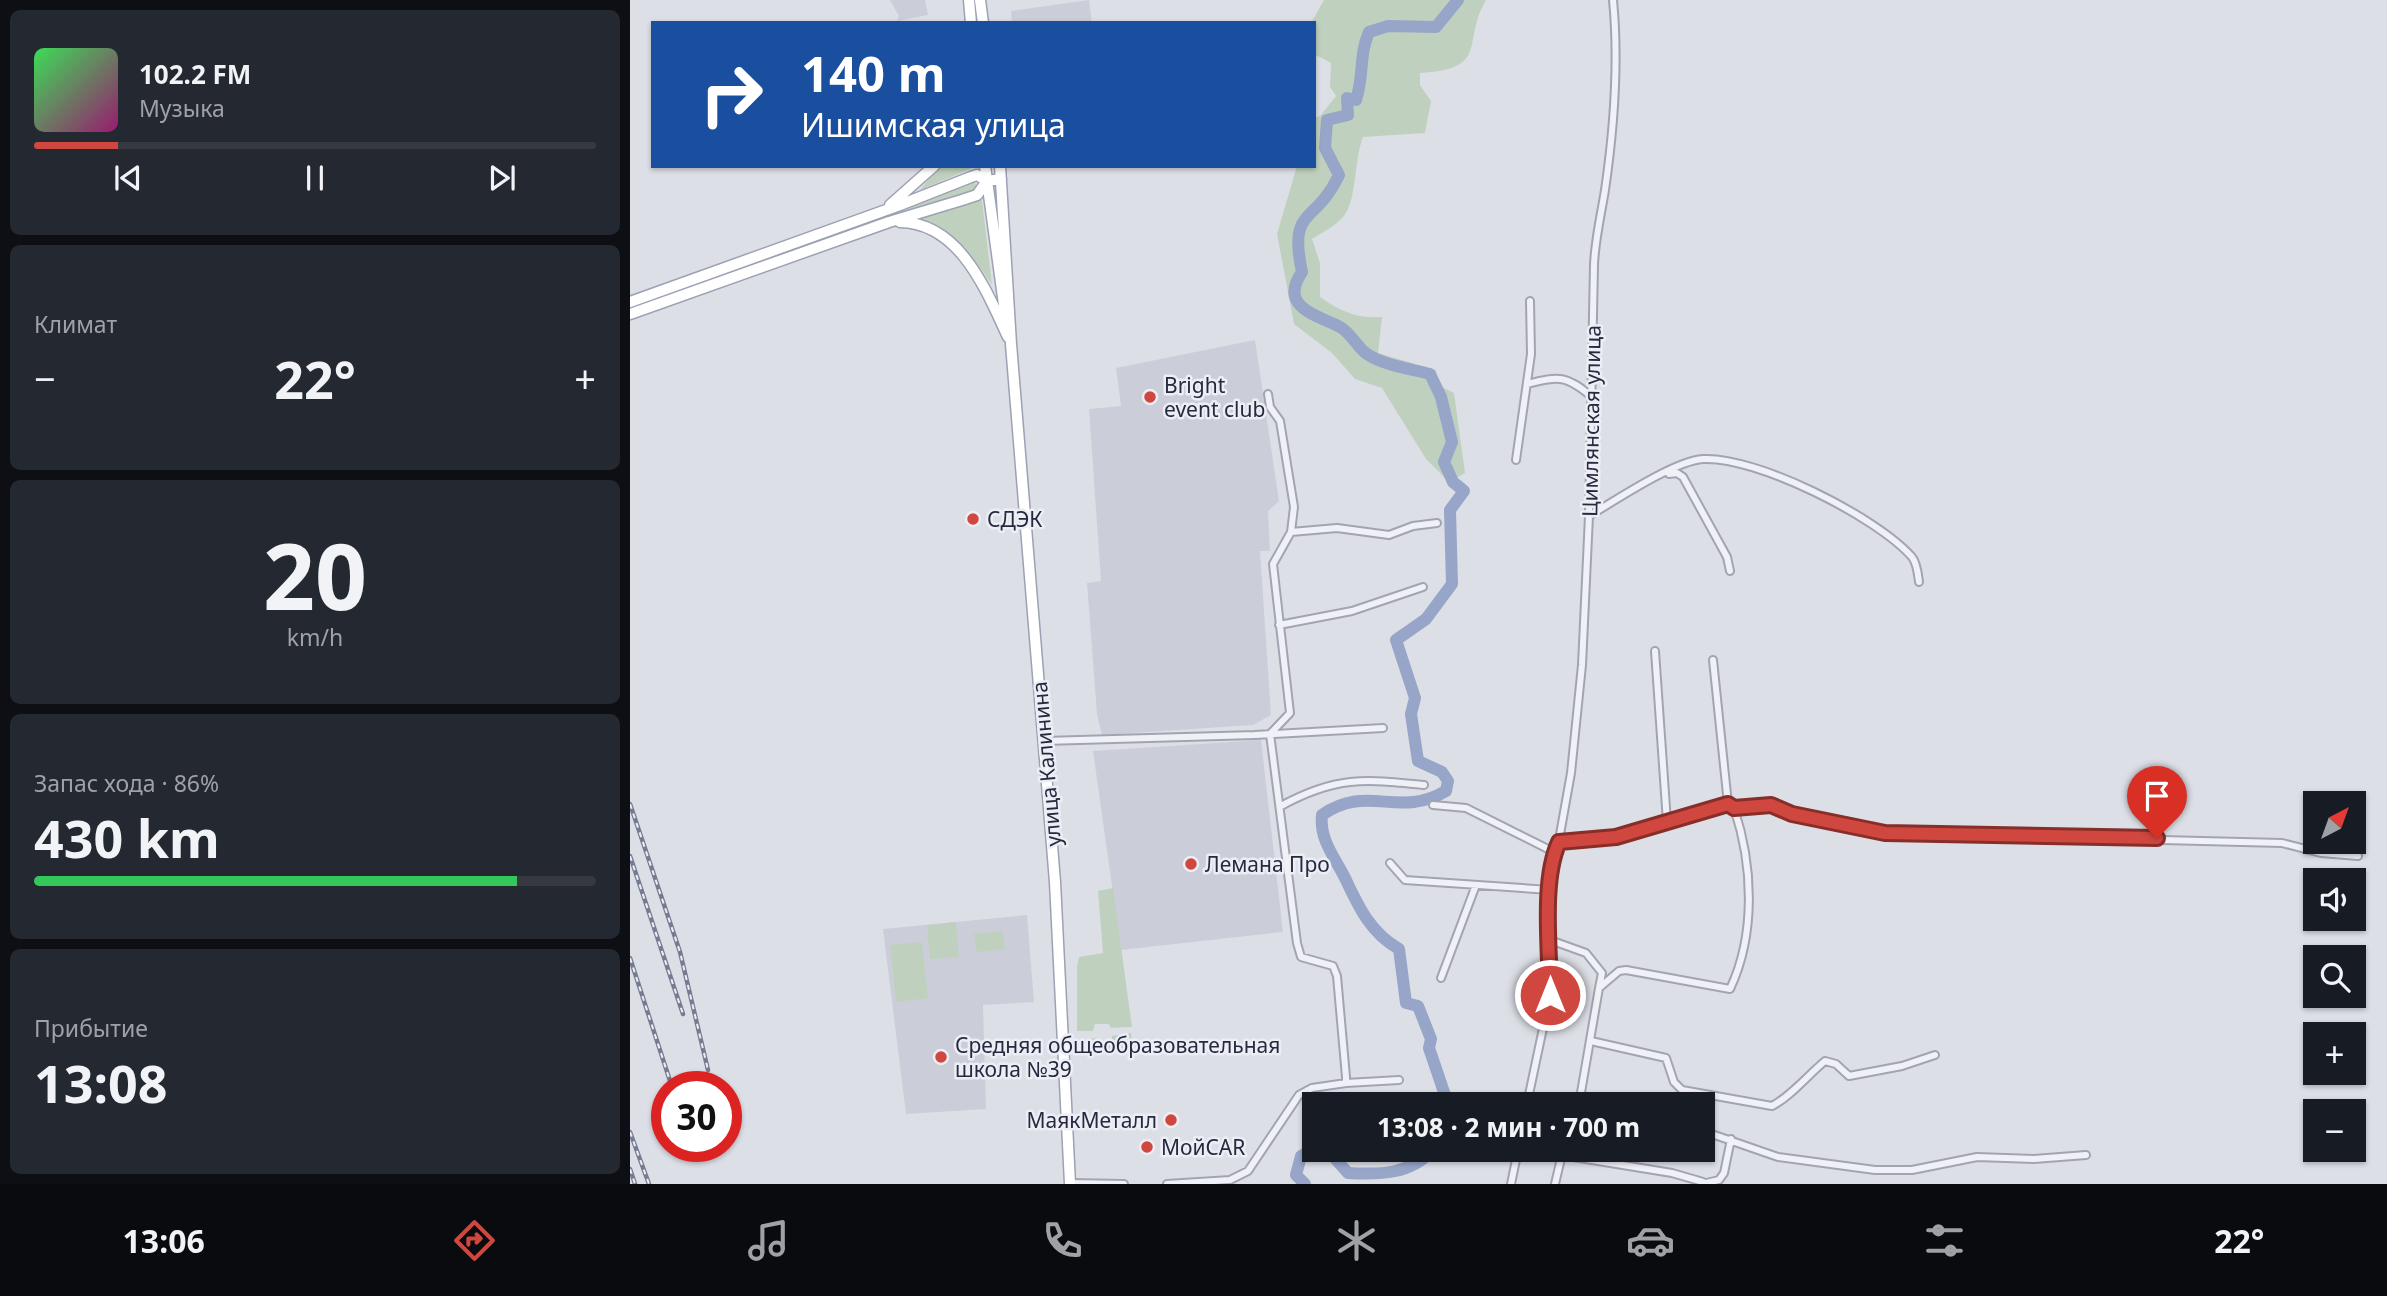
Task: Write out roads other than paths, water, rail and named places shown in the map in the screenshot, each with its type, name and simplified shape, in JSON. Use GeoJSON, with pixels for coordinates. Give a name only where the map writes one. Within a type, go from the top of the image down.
{"type":"FeatureCollection","features":[{"type":"Feature","properties":{"kind":"main road"},"geometry":{"type":"LineString","coordinates":[[969,0],[971,21]]}},
{"type":"Feature","properties":{"kind":"main road"},"geometry":{"type":"LineString","coordinates":[[981,0],[983,21]]}},
{"type":"Feature","properties":{"kind":"main road"},"geometry":{"type":"LineString","coordinates":[[884,209],[932,168]]}},
{"type":"Feature","properties":{"kind":"main road","name":"улица Калинина"},"geometry":{"type":"LineString","coordinates":[[985,168],[997,274],[1011,344]]}},
{"type":"Feature","properties":{"kind":"main road","name":"улица Калинина"},"geometry":{"type":"LineString","coordinates":[[1000,168],[1011,344],[1065,1028],[1070,1184]]}},
{"type":"Feature","properties":{"kind":"main road"},"geometry":{"type":"LineString","coordinates":[[630,302],[971,177],[977,175],[986,181],[1001,178]]}},
{"type":"Feature","properties":{"kind":"main road"},"geometry":{"type":"LineString","coordinates":[[630,314],[889,222],[977,195],[986,181]]}},
{"type":"Feature","properties":{"kind":"main road"},"geometry":{"type":"LineString","coordinates":[[889,222],[908,222],[944,237],[975,272],[1011,344]]}},
{"type":"Feature","properties":{"kind":"street","name":"Цимлянская улица"},"geometry":{"type":"LineString","coordinates":[[1530,1092],[1550,995],[1550,890],[1571,773],[1582,664],[1589,516],[1596,232],[1605,190],[1617,47],[1613,0]]}},
{"type":"Feature","properties":{"kind":"street"},"geometry":{"type":"LineString","coordinates":[[1516,460],[1531,354],[1530,301]]}},
{"type":"Feature","properties":{"kind":"street"},"geometry":{"type":"LineString","coordinates":[[1527,384],[1560,377],[1577,384],[1592,397]]}},
{"type":"Feature","properties":{"kind":"street"},"geometry":{"type":"LineString","coordinates":[[1268,394],[1270,407],[1280,421],[1294,507],[1291,532],[1273,564],[1290,713],[1270,734]]}},
{"type":"Feature","properties":{"kind":"street"},"geometry":{"type":"LineString","coordinates":[[1589,516],[1665,474],[1703,459],[1728,460],[1759,470],[1867,520],[1914,558],[1919,582]]}},
{"type":"Feature","properties":{"kind":"street"},"geometry":{"type":"LineString","coordinates":[[1665,474],[1677,473],[1683,477],[1694,502],[1727,557],[1730,571]]}},
{"type":"Feature","properties":{"kind":"street"},"geometry":{"type":"LineString","coordinates":[[1291,532],[1337,528],[1389,535],[1413,526],[1437,523]]}},
{"type":"Feature","properties":{"kind":"street"},"geometry":{"type":"LineString","coordinates":[[1279,625],[1352,611],[1423,587]]}},
{"type":"Feature","properties":{"kind":"street"},"geometry":{"type":"LineString","coordinates":[[1655,651],[1667,822]]}},
{"type":"Feature","properties":{"kind":"street"},"geometry":{"type":"LineString","coordinates":[[1600,988],[1619,971],[1626,970],[1730,989],[1741,966],[1749,923],[1745,840],[1731,806],[1713,660]]}},
{"type":"Feature","properties":{"kind":"street"},"geometry":{"type":"LineString","coordinates":[[1044,741],[1383,728]]}},
{"type":"Feature","properties":{"kind":"street"},"geometry":{"type":"LineString","coordinates":[[1270,734],[1301,957],[1333,966],[1337,976],[1346,1083]]}},
{"type":"Feature","properties":{"kind":"street"},"geometry":{"type":"LineString","coordinates":[[1281,806],[1331,783],[1363,779],[1424,785]]}},
{"type":"Feature","properties":{"kind":"street"},"geometry":{"type":"LineString","coordinates":[[1433,805],[1466,808],[1555,852]]}},
{"type":"Feature","properties":{"kind":"street"},"geometry":{"type":"LineString","coordinates":[[1559,842],[1616,837],[1731,806],[1771,805],[1792,814],[1885,833],[2282,843],[2321,853],[2358,856]]}},
{"type":"Feature","properties":{"kind":"street"},"geometry":{"type":"LineString","coordinates":[[1390,863],[1405,880],[1550,890]]}},
{"type":"Feature","properties":{"kind":"street"},"geometry":{"type":"LineString","coordinates":[[1441,978],[1476,886]]}},
{"type":"Feature","properties":{"kind":"street"},"geometry":{"type":"LineString","coordinates":[[1550,940],[1586,953],[1602,973],[1581,1092]]}},
{"type":"Feature","properties":{"kind":"street"},"geometry":{"type":"LineString","coordinates":[[1591,1041],[1666,1058],[1674,1082],[1682,1090],[1772,1107],[1785,1099],[1797,1083],[1825,1061],[1836,1064],[1849,1076],[1902,1066],[1935,1055]]}},
{"type":"Feature","properties":{"kind":"street"},"geometry":{"type":"LineString","coordinates":[[1167,1184],[1237,1178],[1254,1166],[1299,1096],[1312,1088],[1399,1080]]}},
{"type":"Feature","properties":{"kind":"street"},"geometry":{"type":"LineString","coordinates":[[1715,1134],[1779,1157],[1875,1170],[1912,1170],[1977,1157],[2034,1159],[2086,1155]]}},
{"type":"Feature","properties":{"kind":"street"},"geometry":{"type":"LineString","coordinates":[[1614,1162],[1672,1173],[1702,1183],[1719,1180],[1724,1173],[1731,1139]]}},
{"type":"Feature","properties":{"kind":"street"},"geometry":{"type":"LineString","coordinates":[[1511,1184],[1516,1162]]}},
{"type":"Feature","properties":{"kind":"street"},"geometry":{"type":"LineString","coordinates":[[1555,1184],[1560,1162]]}},
{"type":"Feature","properties":{"kind":"street"},"geometry":{"type":"LineString","coordinates":[[1070,1184],[1124,1184]]}},
{"type":"Feature","properties":{"kind":"waterway"},"geometry":{"type":"LineString","coordinates":[[1444,1092],[1429,1048],[1431,1039],[1418,1006],[1406,1003],[1399,949],[1373,928],[1361,910],[1329,849],[1323,833],[1322,815],[1354,802],[1413,802],[1429,799],[1446,791],[1448,781],[1442,772],[1418,761],[1411,714],[1415,698],[1396,640],[1426,619],[1452,584],[1450,510],[1464,491],[1453,482],[1444,462],[1452,442],[1441,397],[1430,374],[1389,364],[1367,354],[1340,327],[1304,309],[1295,294],[1302,272],[1299,251],[1301,226],[1330,191],[1339,175],[1325,148],[1327,120],[1348,115],[1347,98],[1356,100],[1369,32],[1388,26],[1436,27],[1458,0]]}},
{"type":"Feature","properties":{"kind":"waterway"},"geometry":{"type":"LineString","coordinates":[[1302,1155],[1296,1175],[1305,1184]]}},
{"type":"Feature","properties":{"kind":"waterway"},"geometry":{"type":"LineString","coordinates":[[1338,1162],[1348,1173],[1372,1174],[1394,1171],[1418,1162]]}},
{"type":"Feature","properties":{"kind":"railway"},"geometry":{"type":"LineString","coordinates":[[630,804],[680,952],[708,1070]]}},
{"type":"Feature","properties":{"kind":"railway"},"geometry":{"type":"LineString","coordinates":[[630,856],[683,1014]]}},
{"type":"Feature","properties":{"kind":"railway"},"geometry":{"type":"LineString","coordinates":[[630,958],[667,1071]]}},
{"type":"Feature","properties":{"kind":"railway"},"geometry":{"type":"LineString","coordinates":[[630,1132],[649,1184]]}},
{"type":"Feature","properties":{"kind":"railway"},"geometry":{"type":"LineString","coordinates":[[630,1169],[635,1184]]}},
{"type":"Feature","properties":{"kind":"place","name":"Bright event club"},"geometry":{"type":"Point","coordinates":[1150,397]}},
{"type":"Feature","properties":{"kind":"place","name":"СДЭК"},"geometry":{"type":"Point","coordinates":[973,519]}},
{"type":"Feature","properties":{"kind":"place","name":"Лемана Про"},"geometry":{"type":"Point","coordinates":[1191,864]}},
{"type":"Feature","properties":{"kind":"place","name":"Средняя общеобразовательная школа №39"},"geometry":{"type":"Point","coordinates":[941,1057]}},
{"type":"Feature","properties":{"kind":"place","name":"МаякМеталл"},"geometry":{"type":"Point","coordinates":[1171,1120]}},
{"type":"Feature","properties":{"kind":"place","name":"МойCAR"},"geometry":{"type":"Point","coordinates":[1147,1147]}}]}
